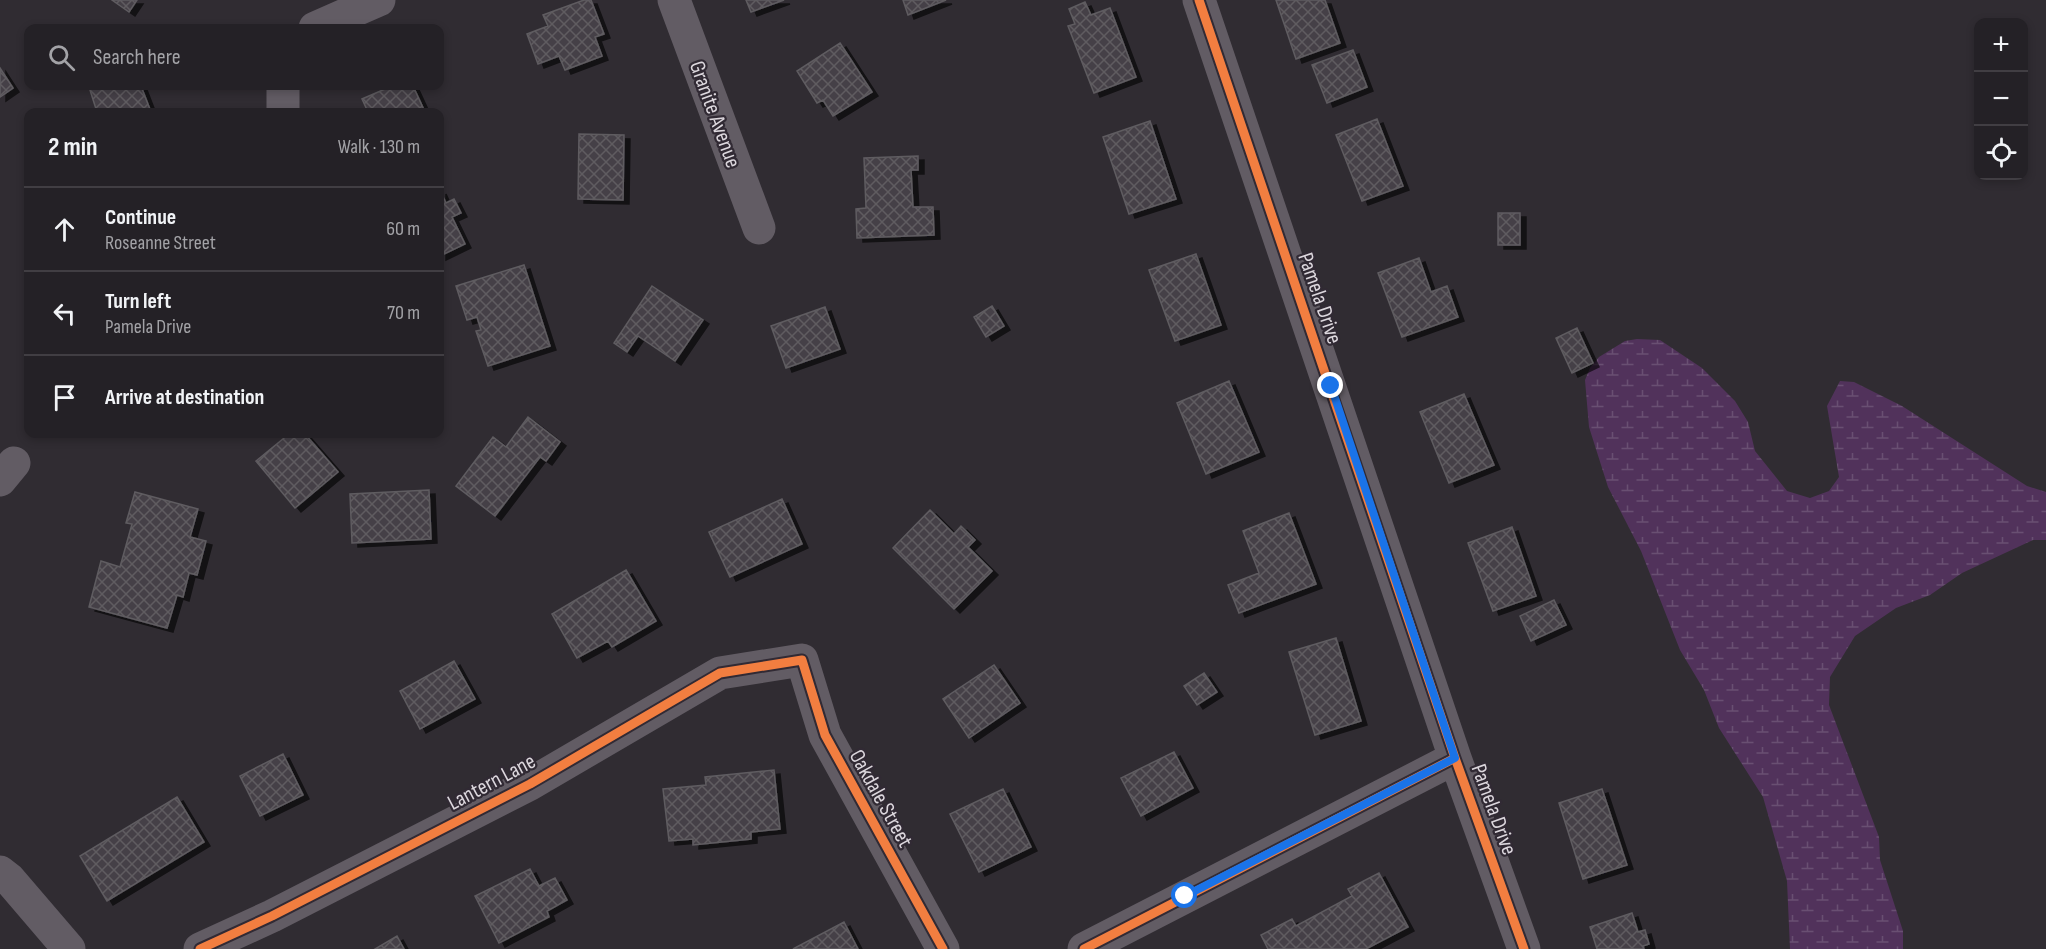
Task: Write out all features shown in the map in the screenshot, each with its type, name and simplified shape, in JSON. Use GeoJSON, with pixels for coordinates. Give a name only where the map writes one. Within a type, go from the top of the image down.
{"type":"FeatureCollection","features":[{"type":"Feature","properties":{"kind":"street"},"geometry":{"type":"LineString","coordinates":[[324,24],[379,0]]}},
{"type":"Feature","properties":{"kind":"street","name":"Granite Avenue"},"geometry":{"type":"LineString","coordinates":[[674,0],[759,228]]}},
{"type":"Feature","properties":{"kind":"street","name":"Pamela Drive"},"geometry":{"type":"LineString","coordinates":[[1199,0],[1455,758],[1524,949]]}},
{"type":"Feature","properties":{"kind":"street"},"geometry":{"type":"LineString","coordinates":[[283,90],[283,108]]}},
{"type":"Feature","properties":{"kind":"street","name":"Lantern Lane"},"geometry":{"type":"LineString","coordinates":[[200,949],[272,916],[530,784],[720,673],[802,660]]}},
{"type":"Feature","properties":{"kind":"street","name":"Oakdale Street"},"geometry":{"type":"LineString","coordinates":[[802,660],[825,735],[943,949]]}},
{"type":"Feature","properties":{"kind":"street"},"geometry":{"type":"LineString","coordinates":[[1084,949],[1455,758]]}},
{"type":"Feature","properties":{"kind":"street"},"geometry":{"type":"LineString","coordinates":[[0,873],[9,879],[69,949]]}},
{"type":"Feature","properties":{"kind":"green space"},"geometry":{"type":"Polygon","coordinates":[[[1660,340],[1702,368],[1735,401],[1748,422],[1755,451],[1787,491],[1810,498],[1829,491],[1839,477],[1827,406],[1840,381],[1854,382],[1902,406],[2027,486],[2046,492],[2046,540],[2033,540],[1962,573],[1930,595],[1896,608],[1855,636],[1830,677],[1829,705],[1879,837],[1880,860],[1903,931],[1903,949],[1790,949],[1787,881],[1763,797],[1719,728],[1704,690],[1680,650],[1641,551],[1608,487],[1589,427],[1585,380],[1590,368],[1599,357],[1625,341],[1660,340]]]}},
{"type":"Feature","properties":{"kind":"building"},"geometry":{"type":"Polygon","coordinates":[[[112,0],[137,0],[129,12],[112,0]]]}},
{"type":"Feature","properties":{"kind":"building"},"geometry":{"type":"Polygon","coordinates":[[[584,0],[591,0],[604,34],[595,37],[602,56],[565,70],[559,56],[538,64],[527,34],[548,26],[543,15],[584,0]]]}},
{"type":"Feature","properties":{"kind":"building"},"geometry":{"type":"Polygon","coordinates":[[[746,0],[784,0],[751,12],[746,0]]]}},
{"type":"Feature","properties":{"kind":"building"},"geometry":{"type":"Polygon","coordinates":[[[903,0],[946,0],[908,15],[903,0]]]}},
{"type":"Feature","properties":{"kind":"building"},"geometry":{"type":"Polygon","coordinates":[[[1276,0],[1325,0],[1340,43],[1296,59],[1276,0]]]}},
{"type":"Feature","properties":{"kind":"building"},"geometry":{"type":"Polygon","coordinates":[[[1085,2],[1091,15],[1110,8],[1136,77],[1094,93],[1068,26],[1075,24],[1069,9],[1085,2]]]}},
{"type":"Feature","properties":{"kind":"building"},"geometry":{"type":"Polygon","coordinates":[[[840,43],[872,92],[833,116],[823,100],[817,103],[797,71],[840,43]]]}},
{"type":"Feature","properties":{"kind":"building"},"geometry":{"type":"Polygon","coordinates":[[[1353,50],[1367,87],[1327,103],[1312,65],[1353,50]]]}},
{"type":"Feature","properties":{"kind":"building"},"geometry":{"type":"Polygon","coordinates":[[[0,68],[13,88],[0,97],[0,68]]]}},
{"type":"Feature","properties":{"kind":"building"},"geometry":{"type":"Polygon","coordinates":[[[90,90],[143,90],[149,108],[96,108],[90,90]]]}},
{"type":"Feature","properties":{"kind":"building"},"geometry":{"type":"Polygon","coordinates":[[[383,90],[415,90],[423,108],[366,108],[362,99],[383,90]]]}},
{"type":"Feature","properties":{"kind":"building"},"geometry":{"type":"Polygon","coordinates":[[[1377,119],[1403,186],[1362,201],[1336,135],[1377,119]]]}},
{"type":"Feature","properties":{"kind":"building"},"geometry":{"type":"Polygon","coordinates":[[[1150,121],[1176,199],[1129,214],[1103,137],[1150,121]]]}},
{"type":"Feature","properties":{"kind":"building"},"geometry":{"type":"Polygon","coordinates":[[[579,134],[624,135],[623,200],[578,199],[579,134]]]}},
{"type":"Feature","properties":{"kind":"building"},"geometry":{"type":"Polygon","coordinates":[[[918,156],[918,170],[911,170],[913,207],[933,207],[934,235],[857,238],[856,209],[866,208],[864,158],[918,156]]]}},
{"type":"Feature","properties":{"kind":"building"},"geometry":{"type":"Polygon","coordinates":[[[444,199],[446,203],[454,199],[461,213],[452,217],[465,244],[444,254],[444,199]]]}},
{"type":"Feature","properties":{"kind":"building"},"geometry":{"type":"Polygon","coordinates":[[[1498,213],[1520,213],[1520,245],[1498,245],[1498,213]]]}},
{"type":"Feature","properties":{"kind":"building"},"geometry":{"type":"Polygon","coordinates":[[[1196,254],[1221,325],[1175,341],[1149,270],[1196,254]]]}},
{"type":"Feature","properties":{"kind":"building"},"geometry":{"type":"Polygon","coordinates":[[[1419,258],[1431,292],[1447,286],[1458,317],[1402,337],[1378,273],[1419,258]]]}},
{"type":"Feature","properties":{"kind":"building"},"geometry":{"type":"Polygon","coordinates":[[[524,265],[550,346],[488,366],[476,331],[481,330],[477,317],[467,320],[456,286],[524,265]]]}},
{"type":"Feature","properties":{"kind":"building"},"geometry":{"type":"Polygon","coordinates":[[[652,286],[703,320],[675,361],[638,336],[627,352],[614,343],[652,286]]]}},
{"type":"Feature","properties":{"kind":"building"},"geometry":{"type":"Polygon","coordinates":[[[992,306],[1004,326],[986,337],[974,317],[992,306]]]}},
{"type":"Feature","properties":{"kind":"building"},"geometry":{"type":"Polygon","coordinates":[[[825,307],[840,349],[786,368],[771,326],[825,307]]]}},
{"type":"Feature","properties":{"kind":"building"},"geometry":{"type":"Polygon","coordinates":[[[1577,328],[1593,363],[1572,373],[1556,338],[1577,328]]]}},
{"type":"Feature","properties":{"kind":"building"},"geometry":{"type":"Polygon","coordinates":[[[1229,381],[1259,452],[1206,474],[1177,403],[1229,381]]]}},
{"type":"Feature","properties":{"kind":"building"},"geometry":{"type":"Polygon","coordinates":[[[1464,394],[1494,465],[1449,483],[1420,412],[1464,394]]]}},
{"type":"Feature","properties":{"kind":"building"},"geometry":{"type":"Polygon","coordinates":[[[528,417],[560,442],[546,461],[540,457],[495,516],[456,486],[493,437],[506,447],[528,417]]]}},
{"type":"Feature","properties":{"kind":"building"},"geometry":{"type":"Polygon","coordinates":[[[284,438],[308,438],[338,472],[295,508],[256,461],[284,438]]]}},
{"type":"Feature","properties":{"kind":"building"},"geometry":{"type":"Polygon","coordinates":[[[429,490],[431,539],[352,543],[350,494],[429,490]]]}},
{"type":"Feature","properties":{"kind":"building"},"geometry":{"type":"Polygon","coordinates":[[[135,492],[198,509],[190,537],[206,541],[197,575],[189,573],[183,597],[177,595],[167,628],[89,607],[101,561],[120,567],[132,524],[126,523],[135,492]]]}},
{"type":"Feature","properties":{"kind":"building"},"geometry":{"type":"Polygon","coordinates":[[[782,499],[802,544],[730,577],[709,532],[782,499]]]}},
{"type":"Feature","properties":{"kind":"building"},"geometry":{"type":"Polygon","coordinates":[[[930,510],[954,534],[961,526],[975,540],[968,547],[992,571],[954,609],[893,548],[930,510]]]}},
{"type":"Feature","properties":{"kind":"building"},"geometry":{"type":"Polygon","coordinates":[[[1289,513],[1316,584],[1239,613],[1228,585],[1259,573],[1243,531],[1289,513]]]}},
{"type":"Feature","properties":{"kind":"building"},"geometry":{"type":"Polygon","coordinates":[[[1512,527],[1536,596],[1493,611],[1468,543],[1512,527]]]}},
{"type":"Feature","properties":{"kind":"building"},"geometry":{"type":"Polygon","coordinates":[[[626,570],[656,621],[612,647],[608,641],[577,658],[552,614],[626,570]]]}},
{"type":"Feature","properties":{"kind":"building"},"geometry":{"type":"Polygon","coordinates":[[[1554,600],[1566,625],[1531,641],[1520,616],[1554,600]]]}},
{"type":"Feature","properties":{"kind":"building"},"geometry":{"type":"Polygon","coordinates":[[[1336,638],[1361,721],[1315,735],[1289,652],[1336,638]]]}},
{"type":"Feature","properties":{"kind":"building"},"geometry":{"type":"Polygon","coordinates":[[[454,661],[475,699],[420,729],[400,691],[454,661]]]}},
{"type":"Feature","properties":{"kind":"building"},"geometry":{"type":"Polygon","coordinates":[[[994,665],[1020,703],[969,738],[943,699],[994,665]]]}},
{"type":"Feature","properties":{"kind":"building"},"geometry":{"type":"Polygon","coordinates":[[[1204,673],[1217,692],[1197,705],[1184,686],[1204,673]]]}},
{"type":"Feature","properties":{"kind":"building"},"geometry":{"type":"Polygon","coordinates":[[[1174,752],[1193,788],[1141,816],[1121,778],[1174,752]]]}},
{"type":"Feature","properties":{"kind":"building"},"geometry":{"type":"Polygon","coordinates":[[[283,754],[303,795],[260,816],[240,776],[283,754]]]}},
{"type":"Feature","properties":{"kind":"building"},"geometry":{"type":"Polygon","coordinates":[[[774,770],[780,829],[751,832],[751,839],[693,845],[693,839],[669,841],[663,789],[706,785],[705,777],[774,770]]]}},
{"type":"Feature","properties":{"kind":"building"},"geometry":{"type":"Polygon","coordinates":[[[1003,789],[1031,847],[979,872],[950,814],[1003,789]]]}},
{"type":"Feature","properties":{"kind":"building"},"geometry":{"type":"Polygon","coordinates":[[[1602,789],[1627,865],[1583,879],[1559,803],[1602,789]]]}},
{"type":"Feature","properties":{"kind":"building"},"geometry":{"type":"Polygon","coordinates":[[[177,797],[204,842],[107,901],[80,856],[177,797]]]}},
{"type":"Feature","properties":{"kind":"building"},"geometry":{"type":"Polygon","coordinates":[[[530,869],[539,886],[555,878],[567,900],[547,911],[549,917],[499,943],[475,896],[530,869]]]}},
{"type":"Feature","properties":{"kind":"building"},"geometry":{"type":"Polygon","coordinates":[[[1379,873],[1408,927],[1366,949],[1268,949],[1261,935],[1292,919],[1296,926],[1352,896],[1348,889],[1379,873]]]}},
{"type":"Feature","properties":{"kind":"building"},"geometry":{"type":"Polygon","coordinates":[[[1632,913],[1638,932],[1645,930],[1649,944],[1643,946],[1644,949],[1597,949],[1590,927],[1632,913]]]}},
{"type":"Feature","properties":{"kind":"building"},"geometry":{"type":"Polygon","coordinates":[[[844,922],[858,949],[793,949],[844,922]]]}},
{"type":"Feature","properties":{"kind":"building"},"geometry":{"type":"Polygon","coordinates":[[[397,936],[404,949],[375,949],[397,936]]]}},
{"type":"Feature","properties":{"kind":"cycle path"},"geometry":{"type":"LineString","coordinates":[[1199,0],[1455,758],[1524,949]]}},
{"type":"Feature","properties":{"kind":"cycle path"},"geometry":{"type":"LineString","coordinates":[[200,949],[272,916],[530,784],[720,673],[802,660],[825,735],[943,949]]}},
{"type":"Feature","properties":{"kind":"cycle path"},"geometry":{"type":"LineString","coordinates":[[1084,949],[1455,758]]}},
{"type":"Feature","properties":{"kind":"route"},"geometry":{"type":"LineString","coordinates":[[1185,896],[1455,758],[1331,386]]}}]}
